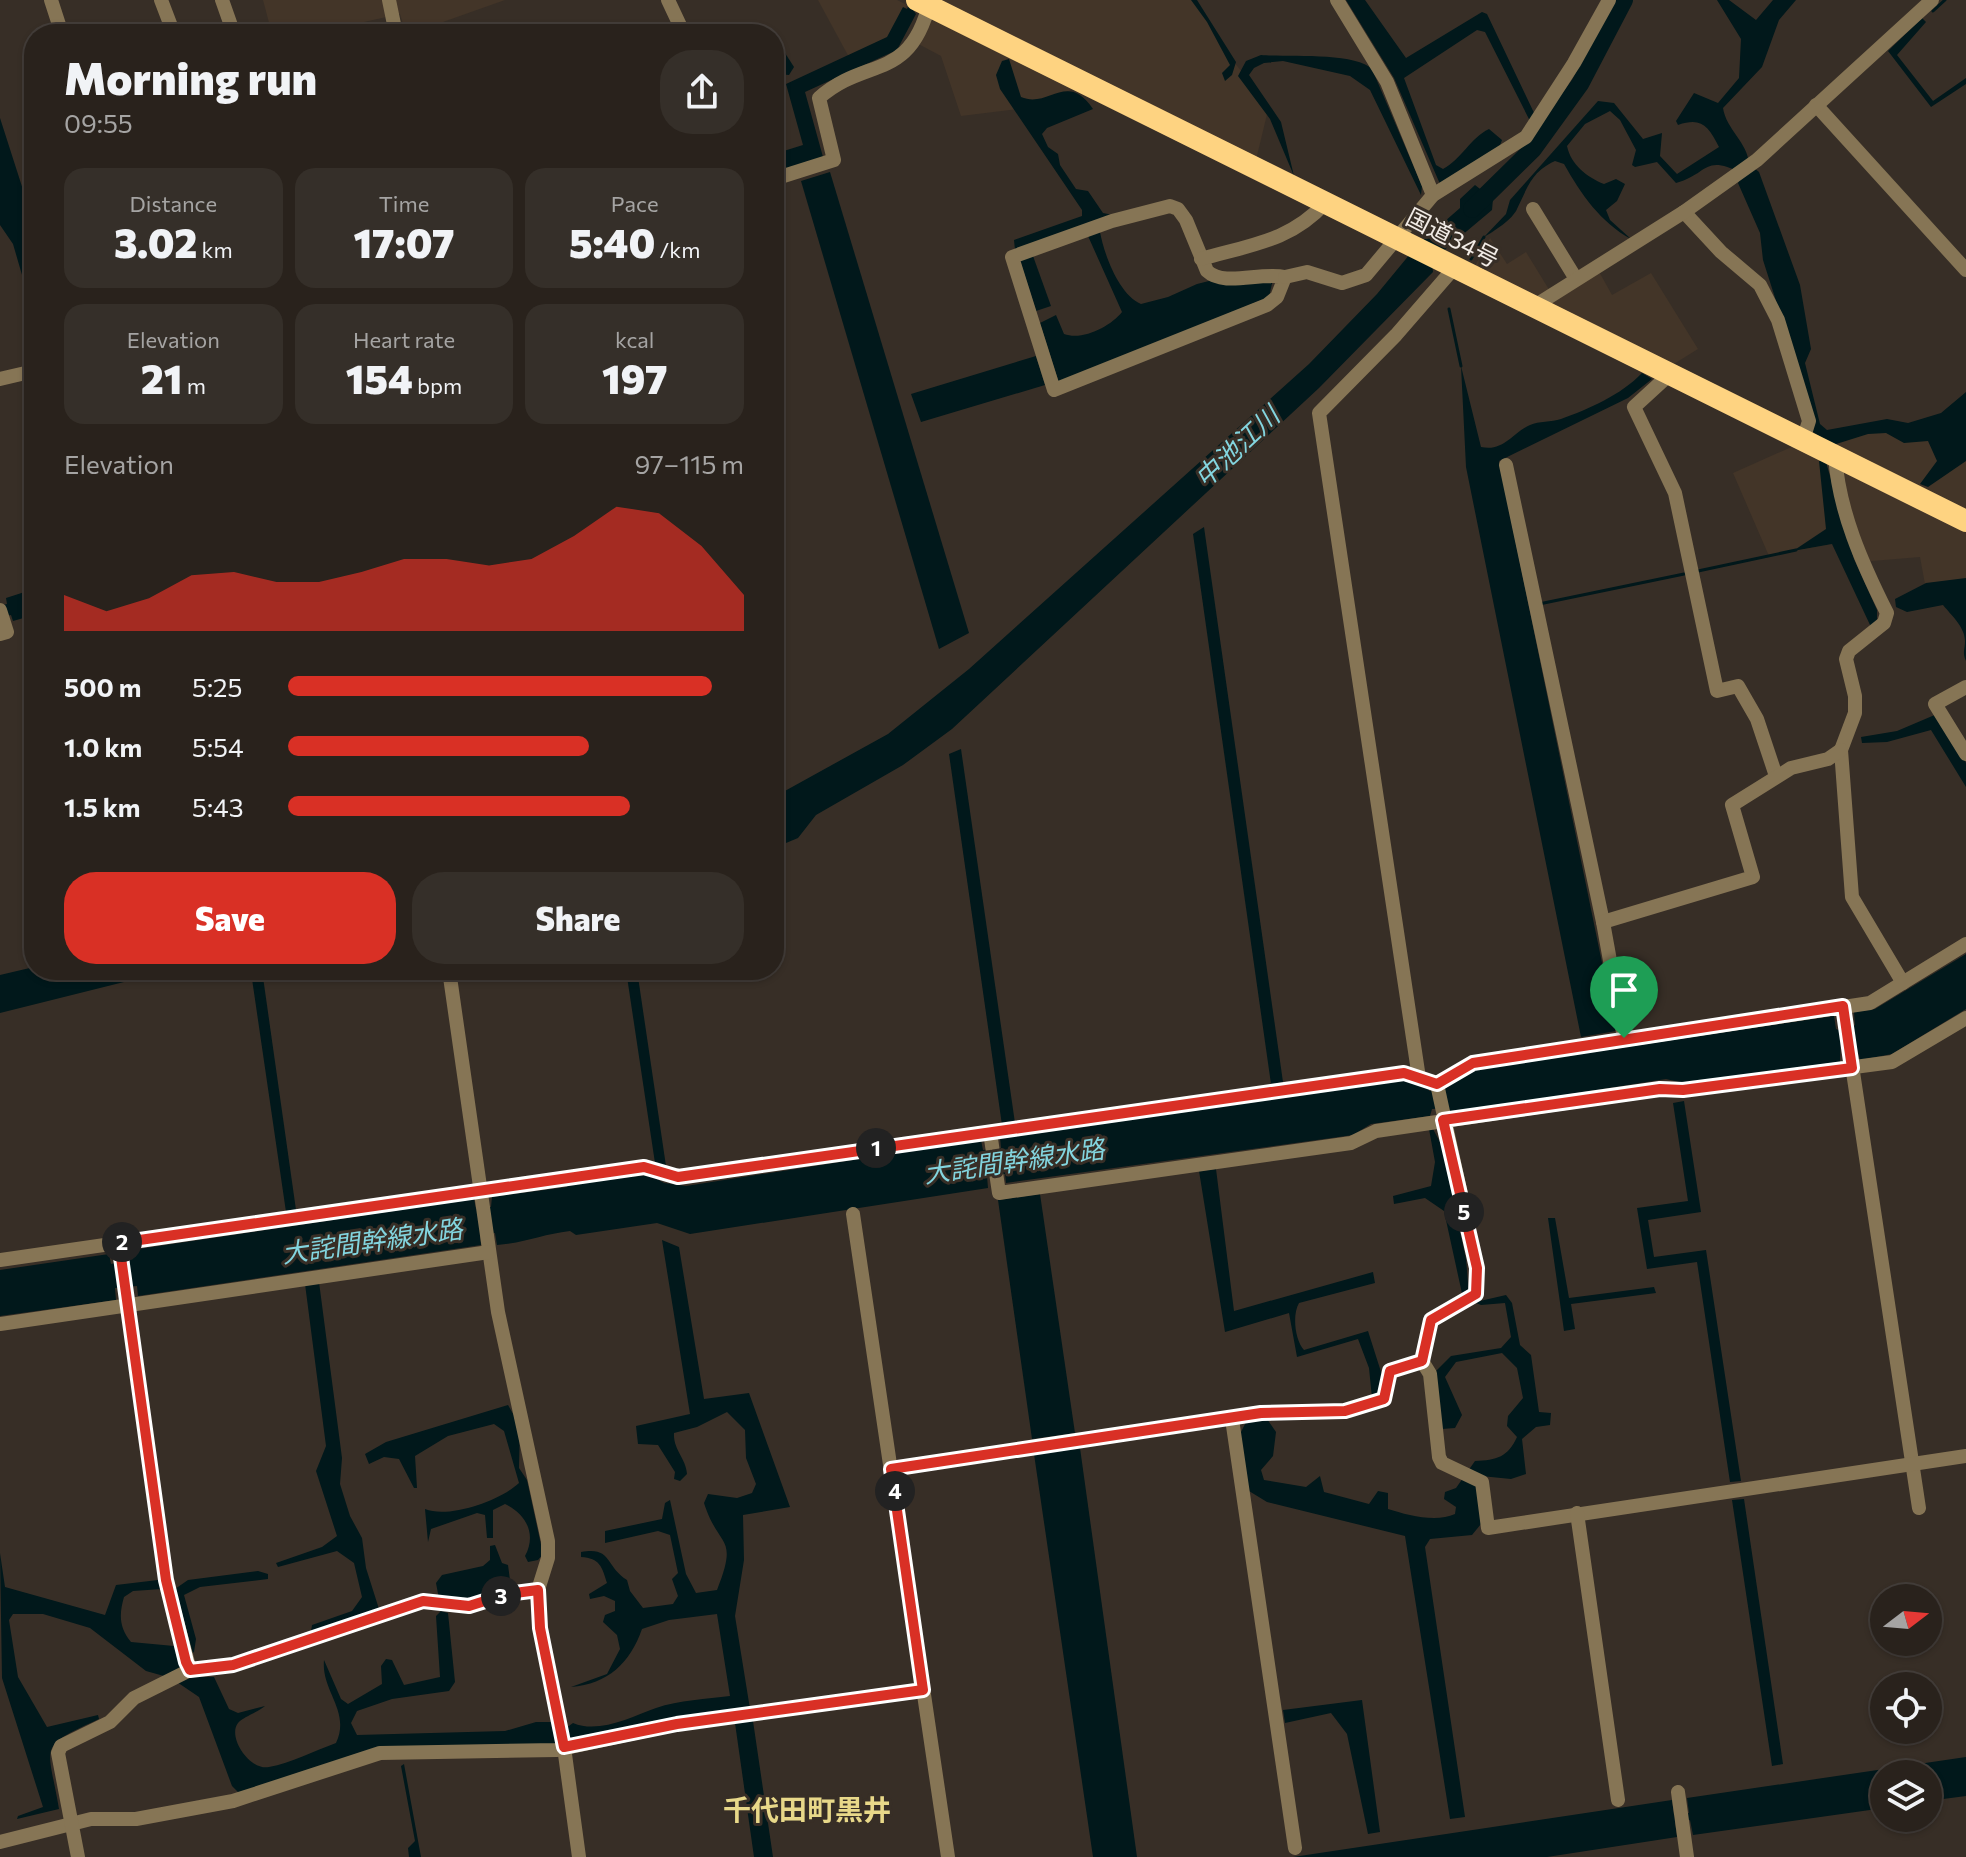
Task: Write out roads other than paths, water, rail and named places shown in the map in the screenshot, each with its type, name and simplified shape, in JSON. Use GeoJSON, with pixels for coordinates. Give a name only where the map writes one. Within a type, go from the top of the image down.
{"type":"FeatureCollection","features":[{"type":"Feature","properties":{"kind":"highway","name":"国道34号"},"geometry":{"type":"LineString","coordinates":[[925,2],[1966,521]]}},
{"type":"Feature","properties":{"kind":"street"},"geometry":{"type":"LineString","coordinates":[[51,0],[59,24]]}},
{"type":"Feature","properties":{"kind":"street"},"geometry":{"type":"LineString","coordinates":[[161,0],[170,24]]}},
{"type":"Feature","properties":{"kind":"street"},"geometry":{"type":"LineString","coordinates":[[222,0],[230,24]]}},
{"type":"Feature","properties":{"kind":"street"},"geometry":{"type":"LineString","coordinates":[[389,0],[394,24]]}},
{"type":"Feature","properties":{"kind":"street"},"geometry":{"type":"LineString","coordinates":[[668,0],[679,24]]}},
{"type":"Feature","properties":{"kind":"street"},"geometry":{"type":"LineString","coordinates":[[1337,0],[1387,82],[1433,195]]}},
{"type":"Feature","properties":{"kind":"street"},"geometry":{"type":"LineString","coordinates":[[1285,277],[1277,297],[1267,305],[1054,390],[1012,257],[1112,221],[1170,206],[1178,209],[1186,220],[1201,259],[1214,278],[1233,279],[1262,273],[1285,277],[1307,272],[1342,283],[1366,275],[1402,240],[1433,195],[1526,137],[1560,87],[1609,0]]}},
{"type":"Feature","properties":{"kind":"street"},"geometry":{"type":"LineString","coordinates":[[1533,307],[1684,212],[1757,160],[1932,0]]}},
{"type":"Feature","properties":{"kind":"street"},"geometry":{"type":"LineString","coordinates":[[784,176],[834,160],[819,98],[907,50],[927,16],[925,2]]}},
{"type":"Feature","properties":{"kind":"street"},"geometry":{"type":"LineString","coordinates":[[1816,105],[1966,270]]}},
{"type":"Feature","properties":{"kind":"street"},"geometry":{"type":"LineString","coordinates":[[1201,259],[1286,234],[1306,224],[1325,203]]}},
{"type":"Feature","properties":{"kind":"street"},"geometry":{"type":"LineString","coordinates":[[1533,209],[1576,279]]}},
{"type":"Feature","properties":{"kind":"street"},"geometry":{"type":"LineString","coordinates":[[1684,212],[1721,252],[1760,285],[1778,320],[1809,421],[1803,440]]}},
{"type":"Feature","properties":{"kind":"street"},"geometry":{"type":"LineString","coordinates":[[1419,1078],[1319,413],[1396,335],[1451,265]]}},
{"type":"Feature","properties":{"kind":"street"},"geometry":{"type":"LineString","coordinates":[[0,379],[24,373]]}},
{"type":"Feature","properties":{"kind":"street"},"geometry":{"type":"LineString","coordinates":[[1670,374],[1634,407],[1675,493],[1717,691],[1738,686],[1757,719],[1765,752],[1776,776]]}},
{"type":"Feature","properties":{"kind":"street"},"geometry":{"type":"LineString","coordinates":[[1835,456],[1836,477],[1858,557],[1887,613],[1884,623],[1849,651],[1846,659],[1855,696],[1855,713],[1841,750],[1852,897],[1903,983]]}},
{"type":"Feature","properties":{"kind":"street"},"geometry":{"type":"LineString","coordinates":[[1506,465],[1603,922],[1624,1038]]}},
{"type":"Feature","properties":{"kind":"street"},"geometry":{"type":"LineString","coordinates":[[1966,687],[1935,704],[1966,754]]}},
{"type":"Feature","properties":{"kind":"street"},"geometry":{"type":"LineString","coordinates":[[1603,922],[1753,877],[1732,805],[1791,768],[1828,759],[1841,750]]}},
{"type":"Feature","properties":{"kind":"street"},"geometry":{"type":"LineString","coordinates":[[0,1260],[120,1250],[483,1199],[644,1167],[678,1177],[991,1138],[1404,1073],[1437,1084],[1473,1063],[1870,1003],[1966,944]]}},
{"type":"Feature","properties":{"kind":"street"},"geometry":{"type":"LineString","coordinates":[[450,980],[498,1312],[548,1541],[548,1558],[538,1590],[540,1628],[579,1857]]}},
{"type":"Feature","properties":{"kind":"street"},"geometry":{"type":"LineString","coordinates":[[1843,1006],[1919,1508]]}},
{"type":"Feature","properties":{"kind":"street"},"geometry":{"type":"LineString","coordinates":[[991,1138],[999,1193],[1351,1143],[1376,1131],[1442,1116],[1660,1089],[1683,1090],[1897,1060],[1966,1018]]}},
{"type":"Feature","properties":{"kind":"street"},"geometry":{"type":"LineString","coordinates":[[1437,1084],[1477,1268],[1476,1294],[1463,1305],[1431,1320],[1422,1361],[1430,1374],[1439,1457],[1442,1463],[1482,1482],[1488,1528],[1966,1456]]}},
{"type":"Feature","properties":{"kind":"street"},"geometry":{"type":"LineString","coordinates":[[853,1214],[948,1857]]}},
{"type":"Feature","properties":{"kind":"street"},"geometry":{"type":"LineString","coordinates":[[120,1250],[166,1580],[190,1670]]}},
{"type":"Feature","properties":{"kind":"street"},"geometry":{"type":"LineString","coordinates":[[0,1324],[127,1298],[489,1252]]}},
{"type":"Feature","properties":{"kind":"street"},"geometry":{"type":"LineString","coordinates":[[891,1469],[1261,1413],[1345,1411],[1384,1399],[1390,1371],[1422,1361]]}},
{"type":"Feature","properties":{"kind":"street"},"geometry":{"type":"LineString","coordinates":[[1232,1419],[1295,1848]]}},
{"type":"Feature","properties":{"kind":"street"},"geometry":{"type":"LineString","coordinates":[[1577,1513],[1618,1800]]}},
{"type":"Feature","properties":{"kind":"street"},"geometry":{"type":"LineString","coordinates":[[78,1857],[58,1753],[61,1746],[110,1722],[134,1698],[190,1670],[233,1665],[423,1601],[469,1606],[507,1594],[538,1590]]}},
{"type":"Feature","properties":{"kind":"street"},"geometry":{"type":"LineString","coordinates":[[0,1842],[71,1823],[110,1817],[136,1819],[233,1801],[380,1753],[561,1739],[923,1690]]}},
{"type":"Feature","properties":{"kind":"street"},"geometry":{"type":"LineString","coordinates":[[1678,1792],[1687,1857]]}},
{"type":"Feature","properties":{"kind":"water"},"geometry":{"type":"Polygon","coordinates":[[[1191,0],[1197,0],[1236,62],[1232,75],[1225,81],[1222,73],[1230,65],[1207,22],[1191,0]]]}},
{"type":"Feature","properties":{"kind":"water"},"geometry":{"type":"Polygon","coordinates":[[[1346,0],[1365,0],[1406,58],[1482,12],[1487,14],[1536,117],[1531,123],[1485,32],[1477,30],[1404,78],[1436,165],[1443,169],[1450,165],[1489,129],[1502,140],[1499,148],[1440,184],[1394,78],[1346,0]]]}},
{"type":"Feature","properties":{"kind":"water"},"geometry":{"type":"Polygon","coordinates":[[[1717,0],[1729,0],[1756,20],[1773,0],[1796,0],[1779,20],[1762,67],[1723,108],[1728,123],[1745,149],[1749,164],[1759,172],[1800,285],[1811,349],[1805,363],[1820,424],[1827,430],[1887,419],[1908,423],[1941,413],[1966,392],[1966,461],[1928,487],[1920,484],[1937,461],[1928,441],[1904,443],[1886,433],[1868,434],[1833,445],[1813,432],[1814,420],[1763,260],[1760,233],[1738,183],[1743,174],[1713,165],[1676,183],[1657,162],[1635,167],[1632,165],[1636,150],[1620,120],[1610,111],[1585,124],[1567,146],[1576,165],[1592,178],[1604,184],[1616,179],[1625,184],[1617,201],[1606,210],[1610,220],[1631,239],[1601,216],[1564,164],[1555,161],[1535,175],[1515,213],[1484,237],[1506,214],[1510,200],[1598,101],[1614,103],[1643,139],[1662,133],[1660,156],[1677,174],[1719,147],[1703,125],[1693,122],[1678,125],[1676,121],[1694,93],[1718,103],[1739,78],[1741,39],[1717,0]]]}},
{"type":"Feature","properties":{"kind":"water"},"geometry":{"type":"Polygon","coordinates":[[[909,5],[916,14],[897,50],[805,92],[823,157],[784,170],[784,151],[803,145],[786,84],[887,37],[903,7],[907,9],[909,5]]]}},
{"type":"Feature","properties":{"kind":"water"},"geometry":{"type":"Polygon","coordinates":[[[1922,18],[1926,22],[1897,55],[1933,101],[1966,78],[1966,84],[1931,107],[1888,51],[1922,18]]]}},
{"type":"Feature","properties":{"kind":"water"},"geometry":{"type":"Polygon","coordinates":[[[784,52],[794,67],[789,75],[784,75],[784,52]]]}},
{"type":"Feature","properties":{"kind":"water"},"geometry":{"type":"Polygon","coordinates":[[[1261,55],[1336,58],[1351,60],[1372,69],[1422,186],[1421,195],[1370,90],[1350,76],[1283,61],[1264,63],[1249,75],[1281,122],[1294,176],[1270,119],[1238,76],[1246,61],[1261,55]]]}},
{"type":"Feature","properties":{"kind":"water"},"geometry":{"type":"Polygon","coordinates":[[[1009,59],[1021,97],[1031,99],[1066,91],[1075,92],[1093,109],[1047,128],[1042,134],[1048,147],[1058,154],[1060,165],[1076,189],[1088,191],[1103,213],[1113,215],[1015,250],[1014,240],[1082,216],[1082,210],[1000,89],[996,75],[1002,61],[1009,59]]]}},
{"type":"Feature","properties":{"kind":"water"},"geometry":{"type":"Polygon","coordinates":[[[0,118],[24,193],[24,282],[13,244],[0,225],[0,118]]]}},
{"type":"Feature","properties":{"kind":"water"},"geometry":{"type":"Polygon","coordinates":[[[830,172],[969,633],[939,649],[801,181],[830,172]]]}},
{"type":"Feature","properties":{"kind":"water"},"geometry":{"type":"Polygon","coordinates":[[[1475,185],[1493,199],[1492,210],[1442,252],[1421,242],[1460,208],[1460,199],[1475,185]]]}},
{"type":"Feature","properties":{"kind":"water"},"geometry":{"type":"Polygon","coordinates":[[[1100,232],[1119,283],[1141,304],[1209,281],[1225,285],[1273,279],[1269,297],[1059,383],[1040,323],[1056,315],[1064,334],[1088,334],[1104,327],[1122,312],[1088,236],[1100,232]]]}},
{"type":"Feature","properties":{"kind":"water"},"geometry":{"type":"Polygon","coordinates":[[[1410,254],[1432,263],[1433,272],[1319,388],[952,729],[903,765],[816,815],[798,838],[784,844],[784,791],[888,734],[969,669],[1309,364],[1377,294],[1410,254]]]}},
{"type":"Feature","properties":{"kind":"water"},"geometry":{"type":"Polygon","coordinates":[[[1033,256],[1051,306],[1036,311],[1020,260],[1033,256]]]}},
{"type":"Feature","properties":{"kind":"water"},"geometry":{"type":"Polygon","coordinates":[[[1036,356],[1045,385],[921,422],[911,394],[1036,356]]]}},
{"type":"Feature","properties":{"kind":"water"},"geometry":{"type":"Polygon","coordinates":[[[1461,366],[1481,447],[1489,448],[1502,444],[1530,425],[1561,419],[1593,406],[1615,395],[1642,373],[1652,379],[1628,398],[1499,461],[1616,1031],[1581,1037],[1466,467],[1461,366]]]}},
{"type":"Feature","properties":{"kind":"water"},"geometry":{"type":"Polygon","coordinates":[[[1819,461],[1826,462],[1854,559],[1877,610],[1877,620],[1871,627],[1832,544],[1793,551],[1826,529],[1819,461]]]}},
{"type":"Feature","properties":{"kind":"water"},"geometry":{"type":"Polygon","coordinates":[[[1204,527],[1283,1082],[1271,1084],[1193,534],[1204,527]]]}},
{"type":"Feature","properties":{"kind":"water"},"geometry":{"type":"Polygon","coordinates":[[[1966,578],[1966,661],[1963,631],[1943,605],[1907,612],[1896,607],[1895,599],[1926,583],[1966,578]]]}},
{"type":"Feature","properties":{"kind":"water"},"geometry":{"type":"Polygon","coordinates":[[[24,592],[24,618],[13,621],[11,615],[0,617],[0,606],[7,604],[6,598],[24,592]]]}},
{"type":"Feature","properties":{"kind":"water"},"geometry":{"type":"Polygon","coordinates":[[[1937,714],[1966,763],[1966,787],[1931,730],[1887,742],[1862,743],[1861,737],[1897,731],[1937,714]]]}},
{"type":"Feature","properties":{"kind":"water"},"geometry":{"type":"Polygon","coordinates":[[[961,749],[1015,1123],[1002,1125],[949,754],[961,749]]]}},
{"type":"Feature","properties":{"kind":"water"},"geometry":{"type":"Polygon","coordinates":[[[1966,954],[1966,1009],[1892,1054],[1860,1060],[1851,1028],[1855,1025],[1854,1012],[1875,1009],[1966,954]]]}},
{"type":"Feature","properties":{"kind":"water"},"geometry":{"type":"Polygon","coordinates":[[[24,969],[24,980],[132,980],[0,1013],[0,975],[24,969]]]}},
{"type":"Feature","properties":{"kind":"water"},"geometry":{"type":"Polygon","coordinates":[[[252,980],[263,980],[296,1210],[286,1212],[252,980]]]}},
{"type":"Feature","properties":{"kind":"water"},"geometry":{"type":"Polygon","coordinates":[[[628,980],[638,980],[666,1166],[655,1163],[628,980]]]}},
{"type":"Feature","properties":{"kind":"water","name":"大詫間幹線水路"},"geometry":{"type":"Polygon","coordinates":[[[1834,1016],[1836,1029],[1841,1031],[1840,1062],[1692,1085],[1666,1079],[1449,1113],[1447,1108],[1432,1109],[1430,1116],[1371,1124],[1353,1135],[1006,1183],[1005,1174],[987,1176],[988,1188],[690,1234],[657,1223],[576,1235],[570,1231],[497,1245],[495,1233],[480,1235],[481,1245],[138,1296],[137,1286],[115,1288],[116,1300],[0,1316],[0,1270],[109,1254],[111,1264],[133,1259],[132,1250],[474,1199],[476,1209],[491,1207],[492,1197],[567,1187],[568,1183],[650,1175],[664,1183],[686,1186],[981,1140],[983,1150],[1001,1148],[1000,1137],[1399,1078],[1428,1085],[1429,1091],[1444,1089],[1474,1069],[1834,1016]]]}},
{"type":"Feature","properties":{"kind":"water"},"geometry":{"type":"Polygon","coordinates":[[[1684,1101],[1701,1212],[1648,1220],[1654,1257],[1706,1250],[1741,1481],[1730,1482],[1697,1262],[1647,1269],[1637,1208],[1688,1201],[1673,1103],[1684,1101]]]}},
{"type":"Feature","properties":{"kind":"water"},"geometry":{"type":"Polygon","coordinates":[[[1429,1129],[1433,1129],[1441,1144],[1466,1259],[1469,1295],[1480,1301],[1506,1295],[1512,1303],[1520,1345],[1531,1355],[1539,1412],[1551,1413],[1550,1425],[1536,1427],[1522,1439],[1526,1474],[1511,1479],[1481,1476],[1481,1524],[1472,1535],[1430,1539],[1425,1547],[1465,1817],[1450,1819],[1405,1536],[1267,1502],[1249,1491],[1240,1434],[1246,1422],[1267,1419],[1276,1432],[1273,1456],[1261,1470],[1264,1480],[1306,1487],[1320,1476],[1324,1492],[1369,1504],[1378,1491],[1388,1493],[1388,1509],[1430,1518],[1455,1514],[1456,1507],[1444,1499],[1445,1492],[1456,1488],[1475,1461],[1501,1456],[1514,1444],[1517,1437],[1507,1426],[1508,1416],[1523,1398],[1517,1368],[1502,1353],[1456,1362],[1445,1377],[1462,1415],[1455,1428],[1442,1429],[1435,1372],[1451,1356],[1501,1348],[1511,1337],[1505,1303],[1481,1305],[1463,1298],[1444,1211],[1425,1198],[1394,1204],[1393,1196],[1431,1186],[1435,1162],[1429,1129]]]}},
{"type":"Feature","properties":{"kind":"water"},"geometry":{"type":"Polygon","coordinates":[[[1216,1169],[1234,1311],[1373,1272],[1375,1283],[1299,1303],[1296,1327],[1304,1350],[1368,1331],[1382,1375],[1380,1395],[1372,1398],[1369,1368],[1358,1339],[1297,1357],[1289,1313],[1225,1332],[1199,1171],[1216,1169]]]}},
{"type":"Feature","properties":{"kind":"water"},"geometry":{"type":"Polygon","coordinates":[[[1040,1194],[1075,1433],[1032,1439],[998,1200],[1040,1194]]]}},
{"type":"Feature","properties":{"kind":"water"},"geometry":{"type":"Polygon","coordinates":[[[1548,1218],[1555,1218],[1569,1298],[1654,1287],[1656,1293],[1571,1304],[1575,1329],[1564,1331],[1548,1218]]]}},
{"type":"Feature","properties":{"kind":"water"},"geometry":{"type":"Polygon","coordinates":[[[662,1240],[679,1247],[704,1399],[749,1393],[790,1507],[743,1515],[744,1560],[735,1616],[750,1709],[552,1744],[431,1746],[239,1793],[232,1786],[199,1697],[171,1678],[146,1671],[90,1628],[43,1614],[13,1614],[9,1620],[18,1677],[47,1727],[98,1715],[99,1719],[65,1736],[51,1750],[59,1809],[17,1819],[43,1807],[2,1678],[0,1553],[5,1587],[105,1615],[116,1585],[158,1580],[162,1589],[133,1591],[124,1597],[121,1621],[127,1637],[131,1642],[174,1646],[178,1659],[191,1677],[214,1677],[229,1709],[238,1713],[265,1706],[240,1721],[235,1729],[242,1752],[262,1767],[286,1763],[336,1743],[340,1721],[324,1671],[324,1660],[341,1699],[348,1704],[382,1684],[381,1666],[386,1659],[392,1660],[404,1685],[440,1677],[436,1616],[441,1611],[448,1613],[455,1682],[449,1691],[392,1699],[357,1711],[351,1723],[357,1735],[505,1731],[536,1722],[554,1722],[562,1731],[573,1723],[593,1727],[626,1720],[665,1705],[730,1696],[717,1614],[669,1620],[642,1629],[631,1652],[616,1670],[596,1681],[571,1687],[607,1674],[620,1649],[617,1635],[603,1622],[605,1615],[615,1611],[615,1601],[604,1596],[590,1599],[589,1594],[607,1583],[604,1572],[596,1561],[581,1557],[581,1552],[603,1555],[627,1580],[630,1591],[643,1608],[673,1604],[678,1596],[672,1579],[678,1573],[670,1535],[658,1531],[605,1543],[605,1531],[662,1519],[665,1503],[670,1500],[686,1574],[696,1593],[717,1590],[727,1550],[704,1503],[708,1494],[737,1498],[752,1493],[756,1484],[746,1458],[745,1430],[727,1412],[697,1427],[674,1433],[687,1474],[680,1481],[674,1479],[675,1472],[658,1445],[638,1444],[636,1426],[690,1414],[662,1240]]]}},
{"type":"Feature","properties":{"kind":"water"},"geometry":{"type":"Polygon","coordinates":[[[319,1282],[342,1458],[340,1484],[350,1516],[362,1538],[366,1568],[379,1609],[311,1632],[312,1625],[352,1611],[362,1597],[354,1563],[337,1551],[278,1567],[276,1563],[322,1547],[337,1536],[316,1471],[326,1446],[305,1284],[319,1282]]]}},
{"type":"Feature","properties":{"kind":"water"},"geometry":{"type":"Polygon","coordinates":[[[508,1405],[520,1426],[519,1468],[527,1480],[543,1554],[538,1560],[528,1562],[525,1556],[530,1540],[527,1526],[519,1513],[505,1504],[493,1510],[493,1538],[487,1538],[485,1515],[477,1513],[431,1529],[428,1542],[425,1509],[461,1510],[500,1496],[519,1483],[504,1431],[494,1424],[448,1436],[415,1456],[417,1488],[414,1488],[399,1459],[384,1457],[369,1464],[365,1454],[386,1442],[508,1405]]]}},
{"type":"Feature","properties":{"kind":"water"},"geometry":{"type":"Polygon","coordinates":[[[1080,1448],[1137,1857],[1093,1857],[1034,1454],[1080,1448]]]}},
{"type":"Feature","properties":{"kind":"water"},"geometry":{"type":"Polygon","coordinates":[[[1744,1499],[1783,1764],[1772,1766],[1732,1500],[1744,1499]]]}},
{"type":"Feature","properties":{"kind":"water"},"geometry":{"type":"Polygon","coordinates":[[[495,1545],[502,1563],[508,1565],[511,1588],[468,1603],[439,1599],[436,1583],[442,1575],[483,1566],[490,1560],[490,1546],[495,1545]]]}},
{"type":"Feature","properties":{"kind":"water"},"geometry":{"type":"Polygon","coordinates":[[[258,1571],[268,1574],[268,1579],[200,1587],[184,1595],[196,1639],[194,1652],[189,1655],[175,1589],[188,1580],[258,1571]]]}},
{"type":"Feature","properties":{"kind":"water"},"geometry":{"type":"Polygon","coordinates":[[[1362,1700],[1380,1832],[1368,1834],[1347,1734],[1331,1713],[1285,1723],[1283,1710],[1362,1700]]]}},
{"type":"Feature","properties":{"kind":"water"},"geometry":{"type":"Polygon","coordinates":[[[753,1721],[773,1857],[754,1857],[735,1723],[753,1721]]]}},
{"type":"Feature","properties":{"kind":"water"},"geometry":{"type":"Polygon","coordinates":[[[1966,1757],[1966,1796],[1942,1799],[1942,1761],[1966,1757]]]}},
{"type":"Feature","properties":{"kind":"water"},"geometry":{"type":"Polygon","coordinates":[[[404,1764],[421,1857],[409,1857],[408,1848],[415,1841],[401,1766],[404,1764]]]}},
{"type":"Feature","properties":{"kind":"water"},"geometry":{"type":"Polygon","coordinates":[[[1870,1771],[1870,1810],[1693,1835],[1690,1820],[1675,1822],[1677,1837],[1547,1857],[1293,1857],[1672,1800],[1674,1815],[1689,1813],[1687,1798],[1870,1771]]]}},
{"type":"Feature","properties":{"kind":"waterway","name":"中池江川"},"geometry":{"type":"LineString","coordinates":[[1472,209],[1533,149],[1580,84],[1624,0]]}},
{"type":"Feature","properties":{"kind":"waterway"},"geometry":{"type":"LineString","coordinates":[[1933,11],[1945,0]]}},
{"type":"Feature","properties":{"kind":"waterway"},"geometry":{"type":"LineString","coordinates":[[1471,259],[1484,237]]}},
{"type":"Feature","properties":{"kind":"waterway"},"geometry":{"type":"LineString","coordinates":[[1449,309],[1461,366]]}},
{"type":"Feature","properties":{"kind":"waterway"},"geometry":{"type":"LineString","coordinates":[[1698,571],[1796,550]]}},
{"type":"Feature","properties":{"kind":"waterway"},"geometry":{"type":"LineString","coordinates":[[1539,604],[1684,574]]}},
{"type":"Feature","properties":{"kind":"district","name":"千代田町黒井"},"geometry":{"type":"Point","coordinates":[807,1809]}}]}
